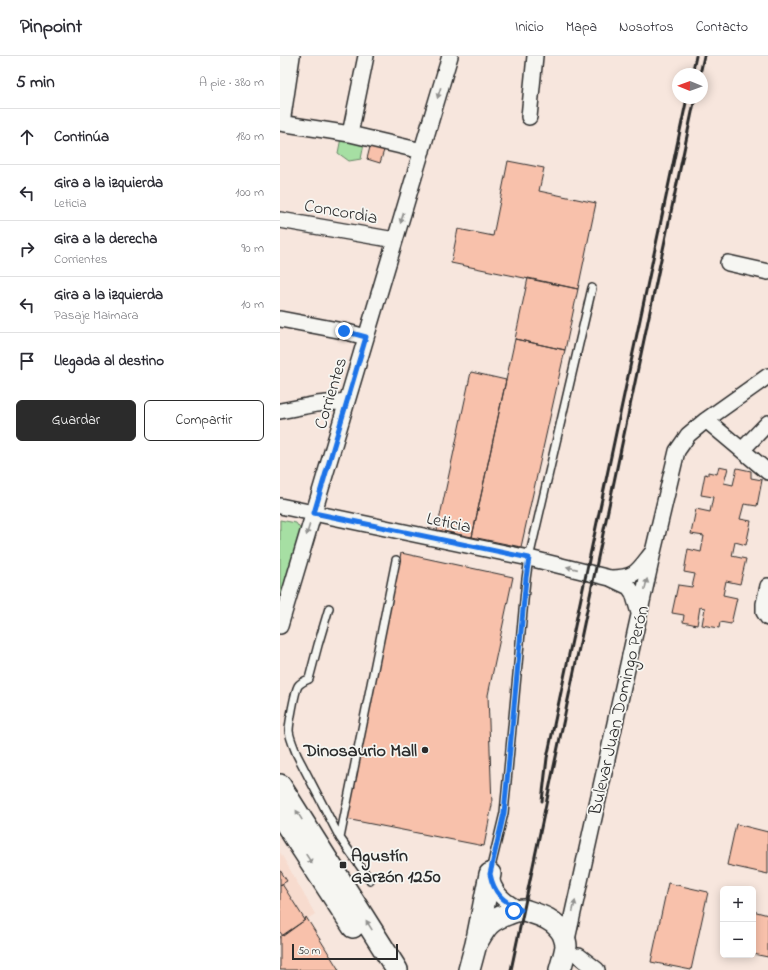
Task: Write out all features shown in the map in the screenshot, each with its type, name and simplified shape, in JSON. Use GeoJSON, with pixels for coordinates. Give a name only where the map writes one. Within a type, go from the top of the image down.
{"type":"FeatureCollection","features":[{"type":"Feature","properties":{"kind":"main road"},"geometry":{"type":"LineString","coordinates":[[280,116],[289,56]]}},
{"type":"Feature","properties":{"kind":"main road"},"geometry":{"type":"LineString","coordinates":[[280,785],[397,970]]}},
{"type":"Feature","properties":{"kind":"main road"},"geometry":{"type":"LineString","coordinates":[[280,815],[381,970]]}},
{"type":"Feature","properties":{"kind":"main road"},"geometry":{"type":"LineString","coordinates":[[469,970],[476,944],[490,874]]}},
{"type":"Feature","properties":{"kind":"main road"},"geometry":{"type":"LineString","coordinates":[[476,944],[483,932],[495,919],[521,910],[541,916],[555,923],[572,950]]}},
{"type":"Feature","properties":{"kind":"main road","name":"Bulevar Juan Domingo Perón"},"geometry":{"type":"LineString","coordinates":[[560,970],[572,950]]}},
{"type":"Feature","properties":{"kind":"street"},"geometry":{"type":"LineString","coordinates":[[350,134],[366,56]]}},
{"type":"Feature","properties":{"kind":"street","name":"Corrientes"},"geometry":{"type":"LineString","coordinates":[[280,626],[450,56]]}},
{"type":"Feature","properties":{"kind":"street"},"geometry":{"type":"LineString","coordinates":[[529,117],[535,56]]}},
{"type":"Feature","properties":{"kind":"street"},"geometry":{"type":"LineString","coordinates":[[280,123],[350,134],[422,151]]}},
{"type":"Feature","properties":{"kind":"street","name":"Concordia"},"geometry":{"type":"LineString","coordinates":[[280,220],[395,240]]}},
{"type":"Feature","properties":{"kind":"street"},"geometry":{"type":"LineString","coordinates":[[728,263],[768,272]]}},
{"type":"Feature","properties":{"kind":"street"},"geometry":{"type":"LineString","coordinates":[[280,319],[344,331],[366,337]]}},
{"type":"Feature","properties":{"kind":"street","name":"Bulevar Juan Domingo Perón"},"geometry":{"type":"LineString","coordinates":[[572,950],[653,552],[678,451],[688,434],[768,376]]}},
{"type":"Feature","properties":{"kind":"street"},"geometry":{"type":"LineString","coordinates":[[280,411],[347,400]]}},
{"type":"Feature","properties":{"kind":"street"},"geometry":{"type":"LineString","coordinates":[[706,420],[768,472]]}},
{"type":"Feature","properties":{"kind":"street"},"geometry":{"type":"LineString","coordinates":[[742,450],[768,423]]}},
{"type":"Feature","properties":{"kind":"street","name":"Leticia"},"geometry":{"type":"LineString","coordinates":[[280,506],[529,558],[610,578],[629,587],[633,593],[640,616]]}},
{"type":"Feature","properties":{"kind":"street","name":"Leticia"},"geometry":{"type":"LineString","coordinates":[[610,578],[623,578],[632,575],[639,570],[653,552]]}},
{"type":"Feature","properties":{"kind":"street"},"geometry":{"type":"LineString","coordinates":[[768,586],[764,604],[764,612],[768,618]]}},
{"type":"Feature","properties":{"kind":"street"},"geometry":{"type":"LineString","coordinates":[[490,874],[495,889],[504,901],[521,910]]}},
{"type":"Feature","properties":{"kind":"street"},"geometry":{"type":"LineString","coordinates":[[572,950],[597,970]]}},
{"type":"Feature","properties":{"kind":"lane"},"geometry":{"type":"LineString","coordinates":[[490,874],[504,813],[529,558],[592,288]]}},
{"type":"Feature","properties":{"kind":"lane"},"geometry":{"type":"LineString","coordinates":[[340,838],[396,560]]}},
{"type":"Feature","properties":{"kind":"lane"},"geometry":{"type":"LineString","coordinates":[[330,608],[309,679],[302,682],[297,689],[289,724],[289,732],[297,755],[340,838],[370,880]]}},
{"type":"Feature","properties":{"kind":"shaded area"},"geometry":{"type":"Polygon","coordinates":[[[280,852],[315,914],[280,937],[280,852]]]}},
{"type":"Feature","properties":{"kind":"green space"},"geometry":{"type":"Polygon","coordinates":[[[341,138],[364,144],[361,159],[349,161],[338,153],[341,138]]]}},
{"type":"Feature","properties":{"kind":"green space"},"geometry":{"type":"Polygon","coordinates":[[[280,520],[296,523],[301,530],[280,601],[280,520]]]}},
{"type":"Feature","properties":{"kind":"building"},"geometry":{"type":"Polygon","coordinates":[[[371,143],[385,147],[380,163],[367,159],[371,143]]]}},
{"type":"Feature","properties":{"kind":"building"},"geometry":{"type":"Polygon","coordinates":[[[508,161],[544,168],[539,191],[596,203],[578,289],[451,263],[458,229],[493,236],[508,161]]]}},
{"type":"Feature","properties":{"kind":"building"},"geometry":{"type":"Polygon","coordinates":[[[528,278],[578,289],[565,350],[515,339],[528,278]]]}},
{"type":"Feature","properties":{"kind":"building"},"geometry":{"type":"Polygon","coordinates":[[[515,339],[565,350],[521,547],[472,537],[515,339]]]}},
{"type":"Feature","properties":{"kind":"building"},"geometry":{"type":"Polygon","coordinates":[[[471,372],[506,380],[472,537],[437,530],[471,372]]]}},
{"type":"Feature","properties":{"kind":"building"},"geometry":{"type":"Polygon","coordinates":[[[719,466],[728,468],[724,483],[733,485],[737,468],[751,471],[751,478],[762,480],[757,506],[744,504],[740,519],[751,521],[746,545],[735,542],[732,556],[746,559],[740,584],[726,581],[723,595],[737,598],[731,624],[720,622],[719,628],[702,625],[705,608],[700,607],[697,625],[683,622],[684,615],[672,613],[678,585],[692,587],[695,574],[684,572],[688,549],[701,552],[704,536],[691,534],[696,509],[710,512],[713,497],[701,495],[705,474],[708,475],[708,472],[717,474],[719,466]]]}},
{"type":"Feature","properties":{"kind":"building","name":"Dinosaurio Mall"},"geometry":{"type":"Polygon","coordinates":[[[401,553],[513,577],[488,695],[492,805],[484,846],[346,819],[401,553]]]}},
{"type":"Feature","properties":{"kind":"building"},"geometry":{"type":"Polygon","coordinates":[[[736,824],[768,832],[768,874],[727,865],[736,824]]]}},
{"type":"Feature","properties":{"kind":"building"},"geometry":{"type":"Polygon","coordinates":[[[280,870],[287,881],[280,885],[280,870]]]}},
{"type":"Feature","properties":{"kind":"building"},"geometry":{"type":"Polygon","coordinates":[[[668,883],[708,892],[691,970],[651,962],[668,883]]]}},
{"type":"Feature","properties":{"kind":"building"},"geometry":{"type":"Polygon","coordinates":[[[282,884],[305,920],[283,936],[280,932],[280,885],[282,884]]]}},
{"type":"Feature","properties":{"kind":"building"},"geometry":{"type":"Polygon","coordinates":[[[756,912],[768,915],[768,957],[756,955],[756,912]]]}},
{"type":"Feature","properties":{"kind":"building"},"geometry":{"type":"Polygon","coordinates":[[[306,917],[339,970],[280,970],[280,937],[305,920],[306,917]]]}},
{"type":"Feature","properties":{"kind":"railway"},"geometry":{"type":"LineString","coordinates":[[693,68],[696,56]]}},
{"type":"Feature","properties":{"kind":"railway"},"geometry":{"type":"LineString","coordinates":[[701,68],[704,56]]}},
{"type":"Feature","properties":{"kind":"railway"},"geometry":{"type":"LineString","coordinates":[[542,801],[547,758],[686,104]]}},
{"type":"Feature","properties":{"kind":"railway"},"geometry":{"type":"LineString","coordinates":[[511,970],[694,104]]}},
{"type":"Feature","properties":{"kind":"place","name":"Dinosaurio Mall"},"geometry":{"type":"Point","coordinates":[425,750]}},
{"type":"Feature","properties":{"kind":"place","name":"Agustín Garzón 1250"},"geometry":{"type":"Point","coordinates":[343,865]}},
{"type":"Feature","properties":{"kind":"route"},"geometry":{"type":"LineString","coordinates":[[344,331],[366,337],[314,513],[529,558],[504,813],[490,874],[495,889],[504,901],[521,910],[514,911]]}}]}
